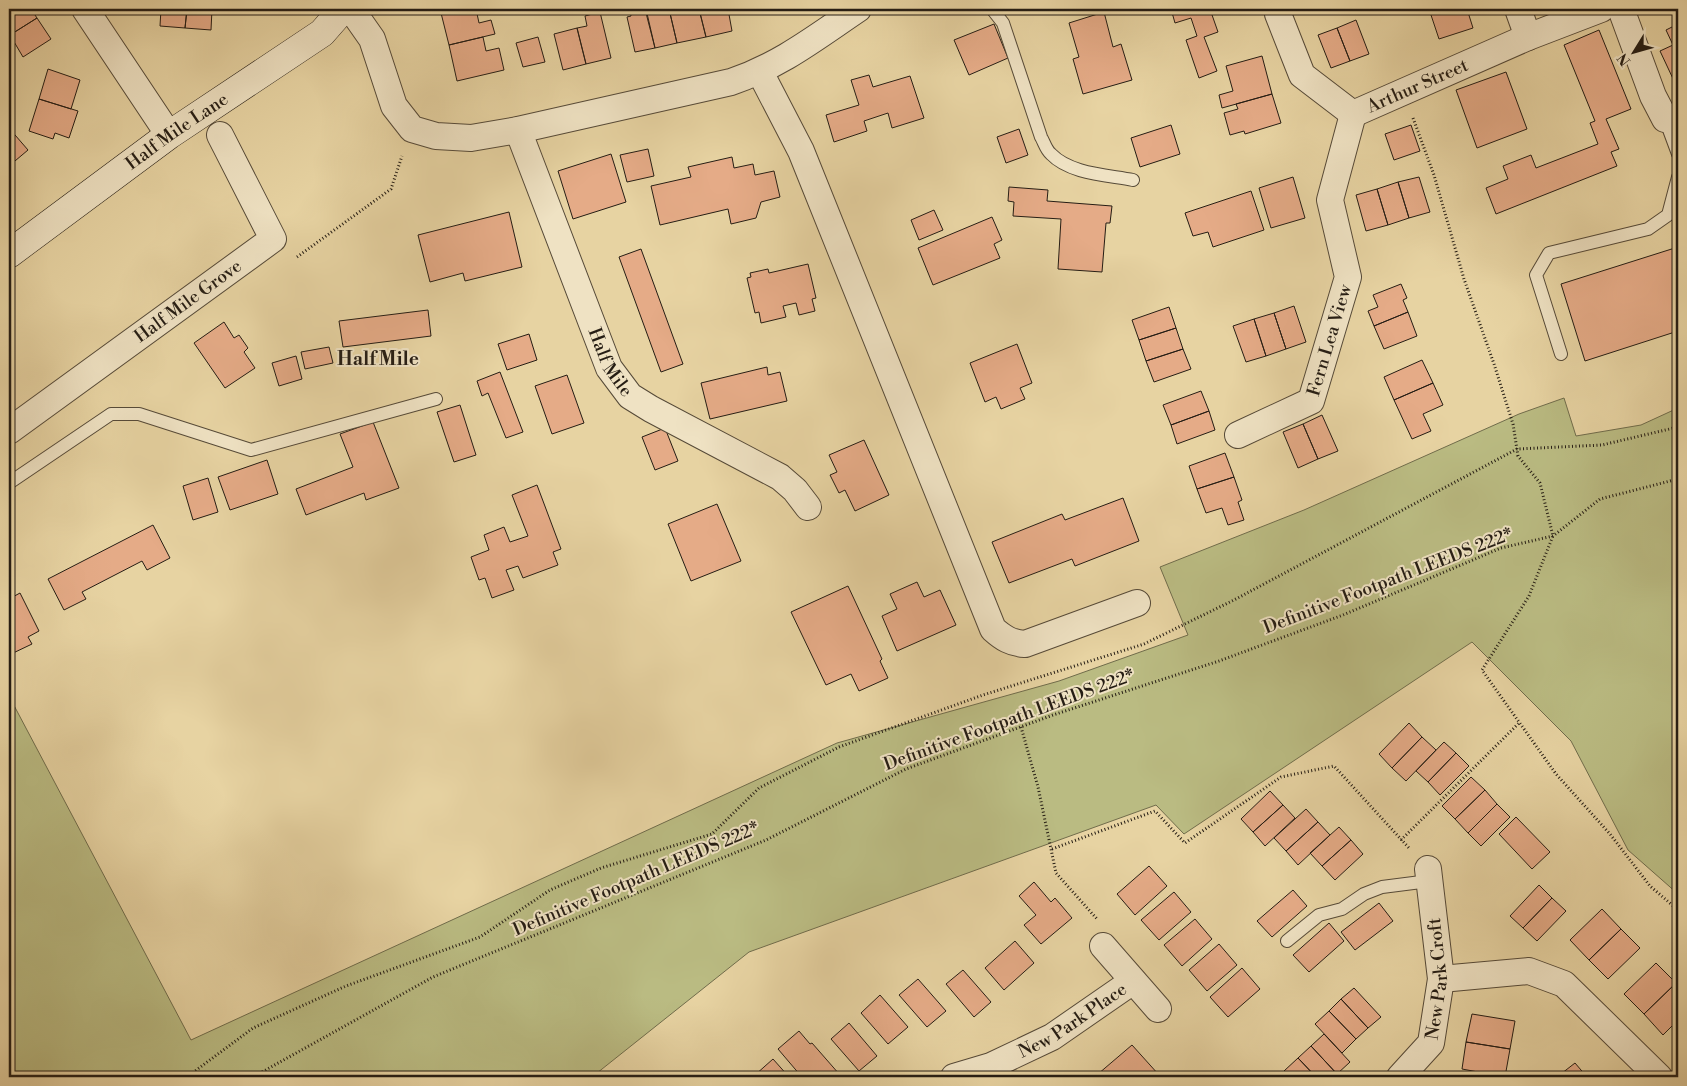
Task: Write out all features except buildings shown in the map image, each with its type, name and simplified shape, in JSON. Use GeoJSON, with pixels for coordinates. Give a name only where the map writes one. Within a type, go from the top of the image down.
{"type":"FeatureCollection","features":[{"type":"Feature","properties":{"kind":"street"},"geometry":{"type":"LineString","coordinates":[[84,9],[169,135]]}},
{"type":"Feature","properties":{"kind":"street","name":"Half Mile Lane"},"geometry":{"type":"LineString","coordinates":[[9,254],[169,135],[322,33],[343,9]]}},
{"type":"Feature","properties":{"kind":"street"},"geometry":{"type":"LineString","coordinates":[[351,9],[372,39],[394,106],[412,129],[436,136],[470,138],[518,130],[731,82],[760,72],[796,52],[858,9]]}},
{"type":"Feature","properties":{"kind":"street"},"geometry":{"type":"LineString","coordinates":[[1518,9],[1528,37]]}},
{"type":"Feature","properties":{"kind":"street","name":"Arthur Street"},"geometry":{"type":"LineString","coordinates":[[1278,14],[1302,75],[1353,114],[1528,37],[1601,9]]}},
{"type":"Feature","properties":{"kind":"street"},"geometry":{"type":"LineString","coordinates":[[1622,9],[1653,96],[1665,120]]}},
{"type":"Feature","properties":{"kind":"street"},"geometry":{"type":"LineString","coordinates":[[760,72],[801,151],[993,629],[1008,640],[1025,644],[1137,603]]}},
{"type":"Feature","properties":{"kind":"street","name":"Fern Lea View"},"geometry":{"type":"LineString","coordinates":[[1238,434],[1311,401],[1348,277],[1330,200],[1353,114]]}},
{"type":"Feature","properties":{"kind":"street","name":"Half Mile"},"geometry":{"type":"LineString","coordinates":[[518,130],[609,368],[630,396],[780,477],[795,490],[808,507]]}},
{"type":"Feature","properties":{"kind":"street","name":"Half Mile Grove"},"geometry":{"type":"LineString","coordinates":[[9,431],[273,239],[220,135]]}},
{"type":"Feature","properties":{"kind":"street","name":"New Park Croft"},"geometry":{"type":"LineString","coordinates":[[1400,1077],[1431,1043],[1441,978],[1429,875]]}},
{"type":"Feature","properties":{"kind":"street","name":"New Park Place"},"geometry":{"type":"LineString","coordinates":[[1103,946],[1158,1009]]}},
{"type":"Feature","properties":{"kind":"street"},"geometry":{"type":"LineString","coordinates":[[1441,978],[1529,971],[1564,984],[1649,1074]]}},
{"type":"Feature","properties":{"kind":"street","name":"New Park Place"},"geometry":{"type":"LineString","coordinates":[[954,1077],[991,1066],[1052,1037],[1133,981]]}},
{"type":"Feature","properties":{"kind":"lane"},"geometry":{"type":"LineString","coordinates":[[992,9],[1003,23],[1041,137],[1050,154],[1063,163],[1079,169],[1133,180]]}},
{"type":"Feature","properties":{"kind":"lane"},"geometry":{"type":"LineString","coordinates":[[1665,120],[1678,154]]}},
{"type":"Feature","properties":{"kind":"lane"},"geometry":{"type":"LineString","coordinates":[[1561,354],[1536,275],[1549,254],[1648,229],[1668,215],[1678,177]]}},
{"type":"Feature","properties":{"kind":"lane"},"geometry":{"type":"LineString","coordinates":[[9,483],[111,414],[139,414],[251,450],[436,399]]}},
{"type":"Feature","properties":{"kind":"lane"},"geometry":{"type":"LineString","coordinates":[[1287,941],[1318,915],[1342,909],[1364,894],[1429,875]]}},
{"type":"Feature","properties":{"kind":"path"},"geometry":{"type":"LineString","coordinates":[[1404,92],[1434,175],[1464,279],[1494,364],[1512,424],[1518,456],[1540,483],[1553,536],[1529,596],[1482,670],[1556,774],[1610,834],[1650,886],[1678,910]]}},
{"type":"Feature","properties":{"kind":"path"},"geometry":{"type":"LineString","coordinates":[[187,1077],[253,1028],[346,986],[480,937],[550,890],[600,868],[712,834],[759,788],[839,747],[984,695],[1144,644],[1234,600],[1517,449],[1602,445],[1678,427]]}},
{"type":"Feature","properties":{"kind":"path","name":"Definitive Footpath LEEDS 222*"},"geometry":{"type":"LineString","coordinates":[[253,1077],[433,977],[766,840],[906,769],[1021,726],[1219,661],[1344,615],[1502,548],[1553,536],[1600,498],[1678,479]]}},
{"type":"Feature","properties":{"kind":"path"},"geometry":{"type":"LineString","coordinates":[[1401,840],[1519,723]]}},
{"type":"Feature","properties":{"kind":"path"},"geometry":{"type":"LineString","coordinates":[[1021,726],[1052,849],[1056,873],[1112,936],[1103,946]]}},
{"type":"Feature","properties":{"kind":"path"},"geometry":{"type":"LineString","coordinates":[[1052,849],[1155,811],[1185,843],[1281,777],[1334,766],[1401,840],[1429,875]]}},
{"type":"Feature","properties":{"kind":"green space"},"geometry":{"type":"Polygon","coordinates":[[[1564,398],[1576,436],[1641,425],[1678,408],[1678,894],[1628,850],[1571,741],[1472,642],[1184,834],[1156,805],[749,952],[592,1077],[9,1077],[9,696],[191,1040],[837,743],[1059,681],[1188,635],[1160,567],[1304,510],[1519,414],[1564,398]]]}},
{"type":"Feature","properties":{"kind":"district","name":"Half Mile"},"geometry":{"type":"Point","coordinates":[378,359]}}]}
